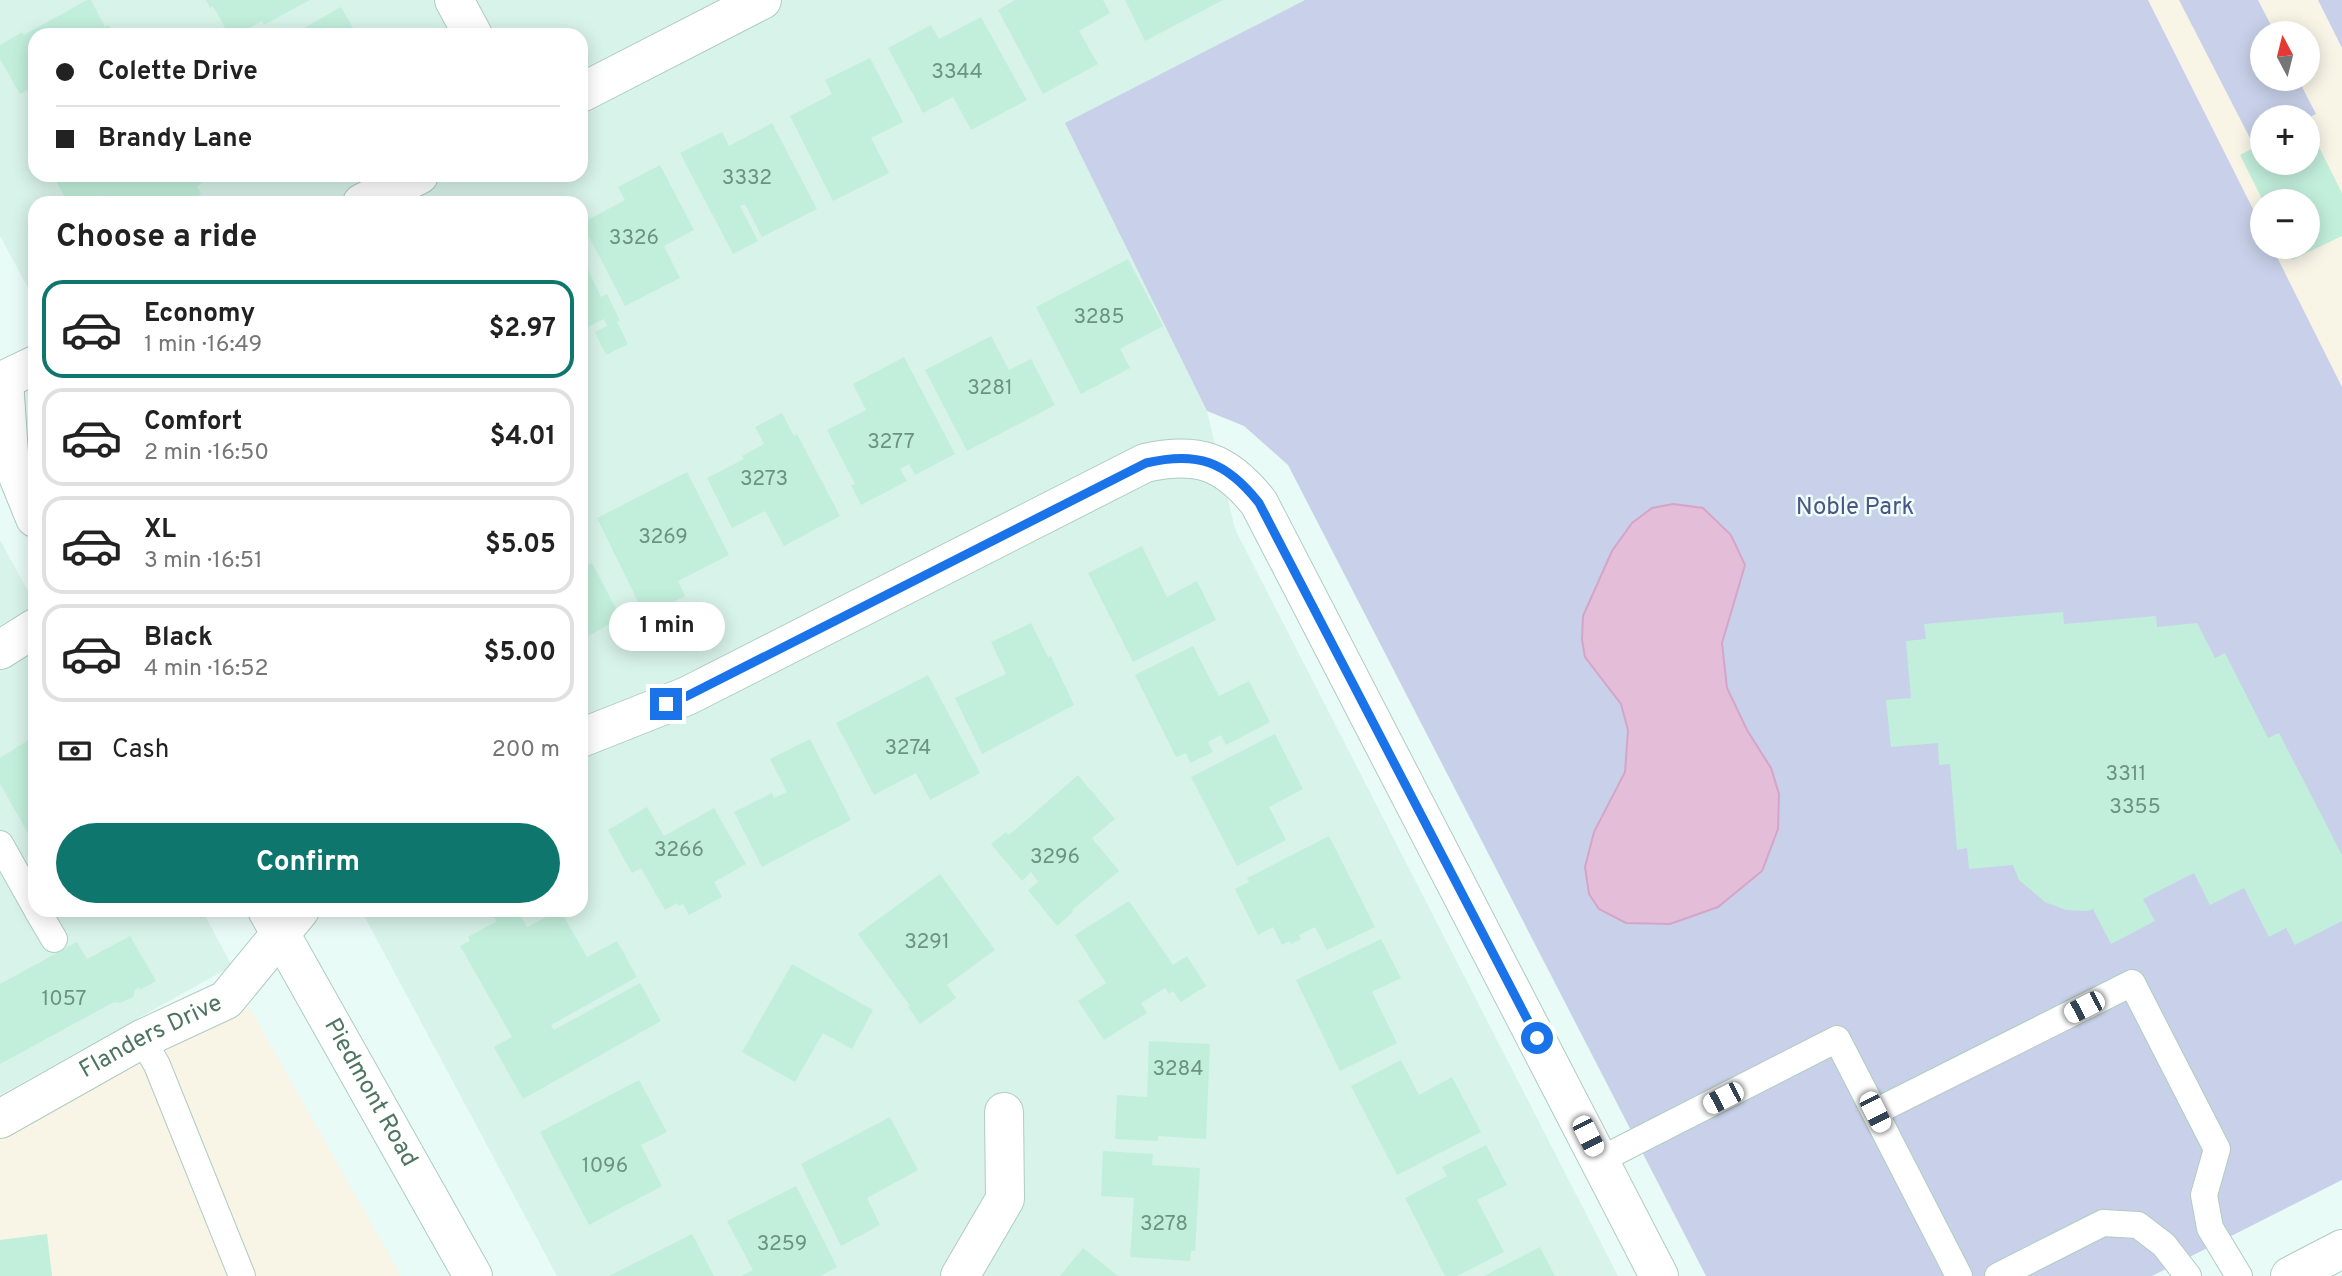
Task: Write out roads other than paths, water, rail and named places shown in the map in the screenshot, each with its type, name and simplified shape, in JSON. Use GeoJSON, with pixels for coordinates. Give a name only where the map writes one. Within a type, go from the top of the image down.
{"type":"FeatureCollection","features":[{"type":"Feature","properties":{"kind":"street"},"geometry":{"type":"LineString","coordinates":[[454,0],[469,28]]}},
{"type":"Feature","properties":{"kind":"street"},"geometry":{"type":"LineString","coordinates":[[588,89],[762,0]]}},
{"type":"Feature","properties":{"kind":"street"},"geometry":{"type":"LineString","coordinates":[[376,196],[405,182]]}},
{"type":"Feature","properties":{"kind":"street"},"geometry":{"type":"LineString","coordinates":[[13,372],[28,402]]}},
{"type":"Feature","properties":{"kind":"street"},"geometry":{"type":"LineString","coordinates":[[13,372],[9,454],[28,502]]}},
{"type":"Feature","properties":{"kind":"street"},"geometry":{"type":"LineString","coordinates":[[588,735],[687,696],[1146,463],[1171,457],[1197,458],[1222,467],[1243,482],[1259,503],[1660,1276]]}},
{"type":"Feature","properties":{"kind":"street"},"geometry":{"type":"LineString","coordinates":[[0,650],[28,632]]}},
{"type":"Feature","properties":{"kind":"street","name":"Flanders Drive"},"geometry":{"type":"LineString","coordinates":[[0,1119],[142,1039],[226,1000],[283,918]]}},
{"type":"Feature","properties":{"kind":"street","name":"Piedmont Road"},"geometry":{"type":"LineString","coordinates":[[283,918],[473,1276]]}},
{"type":"Feature","properties":{"kind":"street"},"geometry":{"type":"LineString","coordinates":[[960,1276],[1005,1199],[1004,1112]]}},
{"type":"Feature","properties":{"kind":"street"},"geometry":{"type":"LineString","coordinates":[[2290,1276],[2342,1249]]}},
{"type":"Feature","properties":{"kind":"lane"},"geometry":{"type":"LineString","coordinates":[[0,844],[28,894]]}},
{"type":"Feature","properties":{"kind":"lane"},"geometry":{"type":"LineString","coordinates":[[41,917],[54,940]]}},
{"type":"Feature","properties":{"kind":"lane"},"geometry":{"type":"LineString","coordinates":[[1875,1112],[2132,983],[2217,1149],[2204,1195],[2210,1228],[2239,1276]]}},
{"type":"Feature","properties":{"kind":"lane"},"geometry":{"type":"LineString","coordinates":[[142,1039],[157,1065],[239,1274]]}},
{"type":"Feature","properties":{"kind":"lane"},"geometry":{"type":"LineString","coordinates":[[1600,1160],[1838,1039],[1959,1276]]}},
{"type":"Feature","properties":{"kind":"lane"},"geometry":{"type":"LineString","coordinates":[[1998,1276],[2103,1223],[2138,1225],[2164,1245],[2188,1276]]}},
{"type":"Feature","properties":{"kind":"park label","name":"Noble Park"},"geometry":{"type":"Point","coordinates":[1855,508]}}]}
